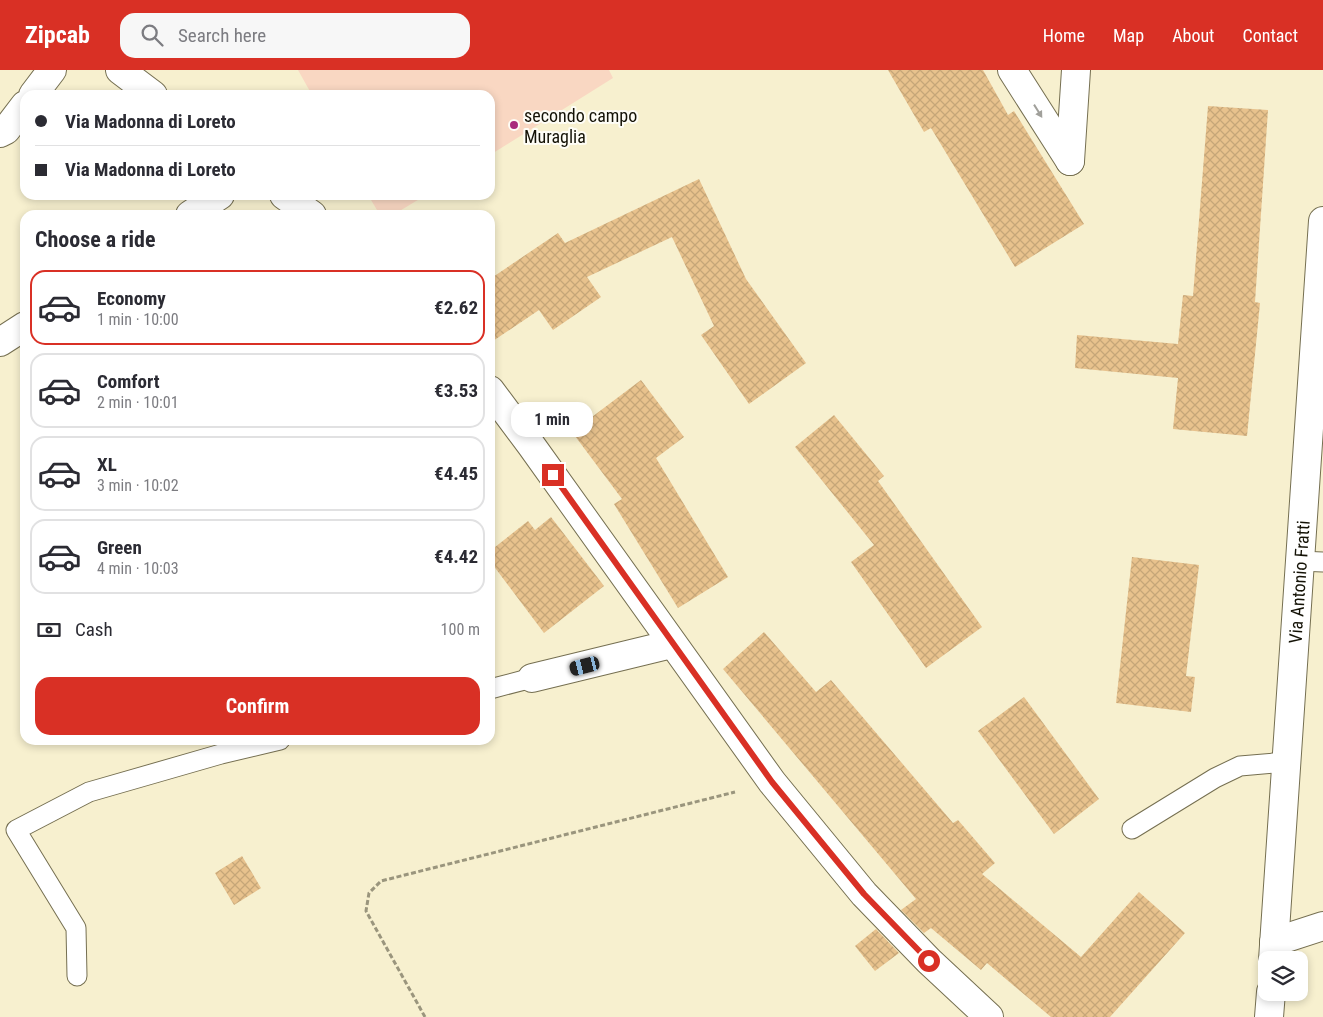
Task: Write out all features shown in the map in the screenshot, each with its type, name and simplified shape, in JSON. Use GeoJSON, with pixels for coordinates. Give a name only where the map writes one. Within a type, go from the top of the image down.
{"type":"FeatureCollection","features":[{"type":"Feature","properties":{"kind":"street"},"geometry":{"type":"LineString","coordinates":[[37,90],[52,70]]}},
{"type":"Feature","properties":{"kind":"street"},"geometry":{"type":"LineString","coordinates":[[120,70],[146,90]]}},
{"type":"Feature","properties":{"kind":"street"},"geometry":{"type":"LineString","coordinates":[[1012,70],[1070,161],[1076,70]]}},
{"type":"Feature","properties":{"kind":"street"},"geometry":{"type":"LineString","coordinates":[[0,133],[6,130],[20,112]]}},
{"type":"Feature","properties":{"kind":"street"},"geometry":{"type":"LineString","coordinates":[[198,210],[212,200]]}},
{"type":"Feature","properties":{"kind":"street"},"geometry":{"type":"LineString","coordinates":[[291,200],[305,210]]}},
{"type":"Feature","properties":{"kind":"street","name":"Via Antonio Fratti"},"geometry":{"type":"LineString","coordinates":[[1273,951],[1286,762],[1311,562],[1323,222]]}},
{"type":"Feature","properties":{"kind":"street"},"geometry":{"type":"LineString","coordinates":[[0,342],[20,329]]}},
{"type":"Feature","properties":{"kind":"street"},"geometry":{"type":"LineString","coordinates":[[495,397],[772,782],[864,894],[929,961],[989,1017]]}},
{"type":"Feature","properties":{"kind":"street"},"geometry":{"type":"LineString","coordinates":[[532,678],[672,644]]}},
{"type":"Feature","properties":{"kind":"street","name":"Via Antonio Fratti"},"geometry":{"type":"LineString","coordinates":[[1273,951],[1323,926]]}},
{"type":"Feature","properties":{"kind":"street"},"geometry":{"type":"LineString","coordinates":[[1269,1017],[1270,1001]]}},
{"type":"Feature","properties":{"kind":"lane"},"geometry":{"type":"LineString","coordinates":[[495,688],[532,678]]}},
{"type":"Feature","properties":{"kind":"lane"},"geometry":{"type":"LineString","coordinates":[[77,976],[76,928],[16,830],[88,792],[259,745]]}},
{"type":"Feature","properties":{"kind":"lane"},"geometry":{"type":"LineString","coordinates":[[1132,829],[1215,778],[1240,766],[1286,762]]}},
{"type":"Feature","properties":{"kind":"path"},"geometry":{"type":"LineString","coordinates":[[425,1017],[366,911],[369,893],[381,881],[772,782]]}},
{"type":"Feature","properties":{"kind":"shaded area","name":"secondo campo Muraglia"},"geometry":{"type":"Polygon","coordinates":[[[298,70],[609,70],[613,78],[495,152],[495,90],[309,90],[298,70]]]}},
{"type":"Feature","properties":{"kind":"shaded area"},"geometry":{"type":"Polygon","coordinates":[[[371,200],[418,200],[401,210],[377,210],[371,200]]]}},
{"type":"Feature","properties":{"kind":"building"},"geometry":{"type":"Polygon","coordinates":[[[888,70],[983,70],[1008,115],[1014,111],[1084,224],[1015,267],[931,128],[924,132],[888,70]]]}},
{"type":"Feature","properties":{"kind":"building"},"geometry":{"type":"Polygon","coordinates":[[[1208,106],[1268,110],[1255,302],[1260,303],[1247,436],[1173,429],[1178,378],[1075,368],[1077,335],[1178,344],[1183,295],[1193,296],[1208,106]]]}},
{"type":"Feature","properties":{"kind":"building"},"geometry":{"type":"Polygon","coordinates":[[[699,179],[746,279],[806,363],[749,404],[701,335],[714,326],[672,237],[587,277],[601,297],[553,330],[539,310],[495,340],[495,276],[558,233],[565,243],[699,179]]]}},
{"type":"Feature","properties":{"kind":"building"},"geometry":{"type":"Polygon","coordinates":[[[641,380],[684,437],[656,458],[728,577],[678,608],[614,504],[622,499],[572,432],[641,380]]]}},
{"type":"Feature","properties":{"kind":"building"},"geometry":{"type":"Polygon","coordinates":[[[834,415],[884,476],[878,481],[982,627],[926,668],[851,562],[874,545],[795,447],[834,415]]]}},
{"type":"Feature","properties":{"kind":"building"},"geometry":{"type":"Polygon","coordinates":[[[551,517],[604,586],[544,633],[495,568],[495,547],[528,521],[535,530],[551,517]]]}},
{"type":"Feature","properties":{"kind":"building"},"geometry":{"type":"Polygon","coordinates":[[[1132,557],[1199,565],[1186,676],[1195,677],[1191,712],[1116,703],[1132,557]]]}},
{"type":"Feature","properties":{"kind":"building"},"geometry":{"type":"Polygon","coordinates":[[[764,632],[816,692],[831,680],[953,823],[958,820],[995,863],[982,874],[1081,957],[1139,892],[1185,933],[1110,1017],[1051,1017],[987,963],[981,970],[931,928],[924,933],[901,910],[916,899],[723,669],[764,632]]]}},
{"type":"Feature","properties":{"kind":"building"},"geometry":{"type":"Polygon","coordinates":[[[1024,697],[1099,799],[1054,834],[978,731],[1024,697]]]}},
{"type":"Feature","properties":{"kind":"building"},"geometry":{"type":"Polygon","coordinates":[[[242,856],[261,888],[234,905],[215,873],[242,856]]]}},
{"type":"Feature","properties":{"kind":"building"},"geometry":{"type":"Polygon","coordinates":[[[876,929],[899,953],[875,971],[855,946],[876,929]]]}},
{"type":"Feature","properties":{"kind":"place","name":"secondo campo Muraglia"},"geometry":{"type":"Point","coordinates":[514,125]}},
{"type":"Feature","properties":{"kind":"route"},"geometry":{"type":"LineString","coordinates":[[553,475],[772,782],[864,894],[929,961]]}}]}
